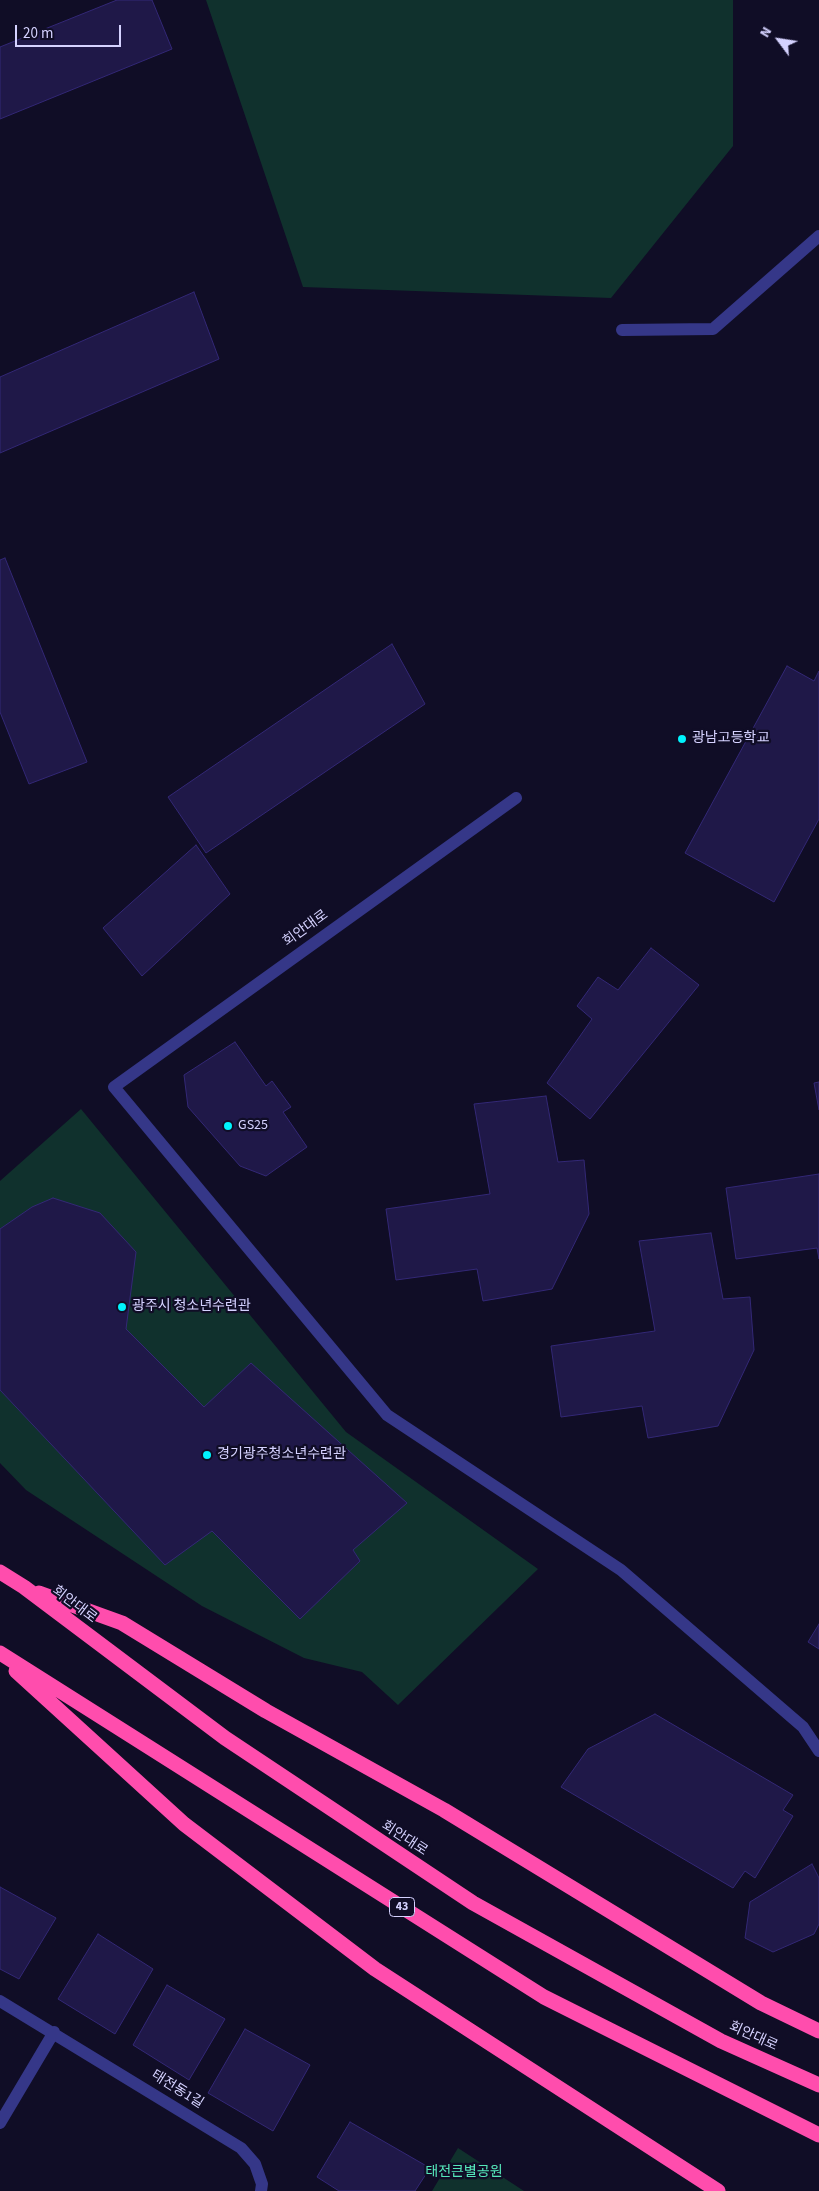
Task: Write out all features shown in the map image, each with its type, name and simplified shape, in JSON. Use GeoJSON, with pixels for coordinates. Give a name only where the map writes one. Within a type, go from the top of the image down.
{"type":"FeatureCollection","features":[{"type":"Feature","properties":{"kind":"highway","name":"회안대로"},"geometry":{"type":"LineString","coordinates":[[0,1572],[24,1587],[225,1738],[474,1903],[721,2041],[819,2085]]}},
{"type":"Feature","properties":{"kind":"highway"},"geometry":{"type":"LineString","coordinates":[[24,1587],[122,1623],[266,1711],[444,1810],[761,2003],[819,2031]]}},
{"type":"Feature","properties":{"kind":"highway","name":"43"},"geometry":{"type":"LineString","coordinates":[[0,1653],[544,1996],[819,2135]]}},
{"type":"Feature","properties":{"kind":"highway"},"geometry":{"type":"LineString","coordinates":[[0,1657],[184,1824],[375,1969],[718,2191]]}},
{"type":"Feature","properties":{"kind":"street"},"geometry":{"type":"LineString","coordinates":[[622,330],[713,329],[819,236]]}},
{"type":"Feature","properties":{"kind":"street","name":"회안대로"},"geometry":{"type":"LineString","coordinates":[[516,798],[114,1087],[387,1415],[621,1570],[803,1727],[819,1750]]}},
{"type":"Feature","properties":{"kind":"street","name":"태전동1길"},"geometry":{"type":"LineString","coordinates":[[0,2001],[54,2032],[241,2148],[255,2164],[262,2184],[261,2191]]}},
{"type":"Feature","properties":{"kind":"street"},"geometry":{"type":"LineString","coordinates":[[0,2123],[54,2032]]}},
{"type":"Feature","properties":{"kind":"green space"},"geometry":{"type":"Polygon","coordinates":[[[206,0],[733,0],[733,146],[611,298],[303,287],[206,0]]]}},
{"type":"Feature","properties":{"kind":"green space","name":"광주시 청소년수련관"},"geometry":{"type":"Polygon","coordinates":[[[81,1109],[346,1432],[538,1569],[398,1705],[362,1672],[304,1658],[202,1606],[26,1490],[0,1463],[0,1181],[81,1109]]]}},
{"type":"Feature","properties":{"kind":"green space","name":"태전큰별공원"},"geometry":{"type":"Polygon","coordinates":[[[458,2148],[524,2191],[432,2191],[458,2148]]]}},
{"type":"Feature","properties":{"kind":"building"},"geometry":{"type":"Polygon","coordinates":[[[117,0],[152,0],[172,49],[0,119],[0,47],[117,0]]]}},
{"type":"Feature","properties":{"kind":"building"},"geometry":{"type":"Polygon","coordinates":[[[194,292],[219,359],[0,453],[0,377],[194,292]]]}},
{"type":"Feature","properties":{"kind":"building"},"geometry":{"type":"Polygon","coordinates":[[[5,558],[87,762],[29,784],[0,712],[0,560],[5,558]]]}},
{"type":"Feature","properties":{"kind":"building"},"geometry":{"type":"Polygon","coordinates":[[[392,644],[425,704],[206,853],[168,797],[392,644]]]}},
{"type":"Feature","properties":{"kind":"building"},"geometry":{"type":"Polygon","coordinates":[[[787,666],[814,681],[819,671],[819,819],[774,902],[685,853],[787,666]]]}},
{"type":"Feature","properties":{"kind":"building"},"geometry":{"type":"Polygon","coordinates":[[[196,845],[230,894],[142,976],[103,928],[196,845]]]}},
{"type":"Feature","properties":{"kind":"building"},"geometry":{"type":"Polygon","coordinates":[[[651,948],[699,985],[590,1119],[547,1083],[592,1019],[577,1006],[598,977],[618,990],[651,948]]]}},
{"type":"Feature","properties":{"kind":"building"},"geometry":{"type":"Polygon","coordinates":[[[235,1042],[266,1086],[272,1081],[291,1107],[283,1112],[307,1147],[266,1176],[240,1166],[188,1107],[184,1075],[235,1042]]]}},
{"type":"Feature","properties":{"kind":"building"},"geometry":{"type":"Polygon","coordinates":[[[819,1082],[819,1110],[814,1083],[819,1082]]]}},
{"type":"Feature","properties":{"kind":"building"},"geometry":{"type":"Polygon","coordinates":[[[546,1096],[558,1162],[584,1160],[589,1214],[552,1289],[483,1301],[477,1269],[396,1280],[386,1209],[490,1194],[474,1104],[546,1096]]]}},
{"type":"Feature","properties":{"kind":"building"},"geometry":{"type":"Polygon","coordinates":[[[819,1174],[819,1259],[817,1248],[736,1259],[726,1188],[819,1174]]]}},
{"type":"Feature","properties":{"kind":"building","name":"경기광주청소년수련관"},"geometry":{"type":"Polygon","coordinates":[[[53,1198],[100,1213],[136,1252],[126,1329],[204,1407],[251,1363],[407,1503],[353,1550],[360,1561],[300,1619],[212,1531],[165,1565],[0,1390],[0,1229],[32,1207],[53,1198]]]}},
{"type":"Feature","properties":{"kind":"building"},"geometry":{"type":"Polygon","coordinates":[[[711,1233],[723,1299],[750,1297],[754,1350],[718,1426],[648,1438],[642,1406],[561,1417],[551,1346],[655,1331],[639,1241],[711,1233]]]}},
{"type":"Feature","properties":{"kind":"building"},"geometry":{"type":"Polygon","coordinates":[[[819,1624],[819,1649],[808,1642],[819,1624]]]}},
{"type":"Feature","properties":{"kind":"building"},"geometry":{"type":"Polygon","coordinates":[[[655,1714],[793,1795],[783,1810],[793,1816],[755,1878],[745,1871],[733,1888],[561,1787],[588,1749],[655,1714]]]}},
{"type":"Feature","properties":{"kind":"building"},"geometry":{"type":"Polygon","coordinates":[[[812,1864],[819,1878],[819,1924],[814,1934],[773,1952],[745,1938],[750,1902],[812,1864]]]}},
{"type":"Feature","properties":{"kind":"building"},"geometry":{"type":"Polygon","coordinates":[[[0,1887],[56,1918],[19,1979],[0,1969],[0,1887]]]}},
{"type":"Feature","properties":{"kind":"building"},"geometry":{"type":"Polygon","coordinates":[[[98,1934],[153,1969],[115,2034],[58,1999],[98,1934]]]}},
{"type":"Feature","properties":{"kind":"building"},"geometry":{"type":"Polygon","coordinates":[[[167,1985],[225,2019],[189,2080],[133,2045],[167,1985]]]}},
{"type":"Feature","properties":{"kind":"building"},"geometry":{"type":"Polygon","coordinates":[[[245,2029],[310,2065],[273,2131],[208,2093],[245,2029]]]}},
{"type":"Feature","properties":{"kind":"building"},"geometry":{"type":"Polygon","coordinates":[[[350,2122],[430,2168],[415,2191],[339,2191],[317,2177],[350,2122]]]}},
{"type":"Feature","properties":{"kind":"place","name":"광남고등학교"},"geometry":{"type":"Point","coordinates":[682,739]}},
{"type":"Feature","properties":{"kind":"place","name":"GS25"},"geometry":{"type":"Point","coordinates":[228,1126]}},
{"type":"Feature","properties":{"kind":"place","name":"광주시 청소년수련관"},"geometry":{"type":"Point","coordinates":[122,1307]}},
{"type":"Feature","properties":{"kind":"place","name":"경기광주청소년수련관"},"geometry":{"type":"Point","coordinates":[207,1455]}}]}
